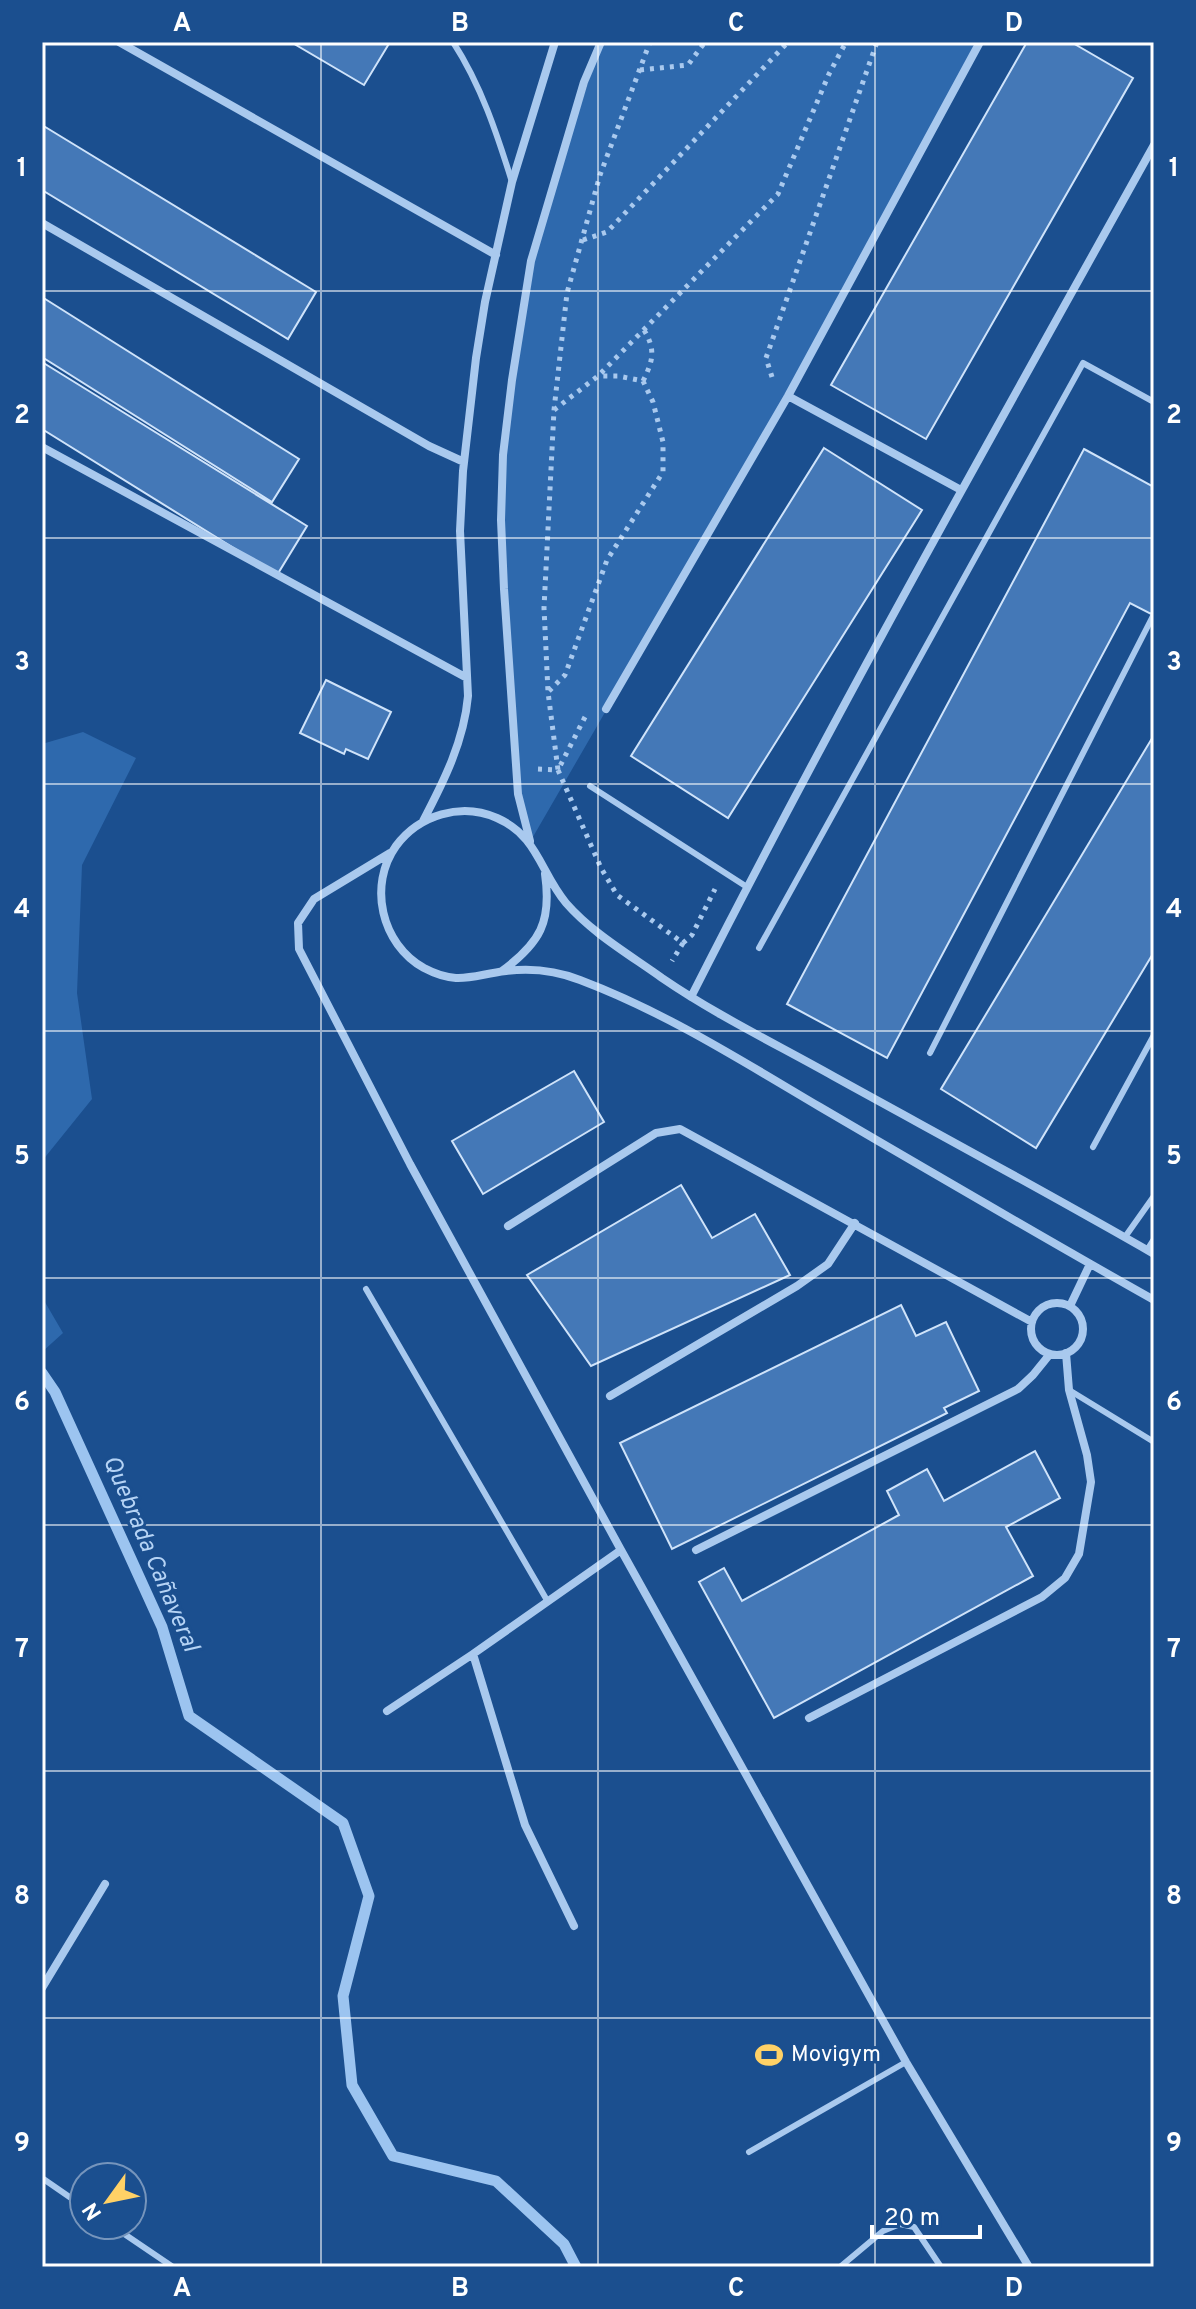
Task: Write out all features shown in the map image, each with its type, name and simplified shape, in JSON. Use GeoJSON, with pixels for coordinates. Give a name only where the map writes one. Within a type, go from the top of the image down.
{"type":"FeatureCollection","features":[{"type":"Feature","properties":{"kind":"street"},"geometry":{"type":"LineString","coordinates":[[119,42],[496,255]]}},
{"type":"Feature","properties":{"kind":"street"},"geometry":{"type":"LineString","coordinates":[[422,822],[456,752],[466,717],[460,531],[476,358],[485,302],[512,182],[555,42]]}},
{"type":"Feature","properties":{"kind":"street"},"geometry":{"type":"LineString","coordinates":[[601,42],[584,82],[531,261],[503,455],[502,547],[518,794],[530,842],[562,899],[583,920],[691,997],[1151,1252]]}},
{"type":"Feature","properties":{"kind":"street"},"geometry":{"type":"LineString","coordinates":[[606,709],[788,396],[980,42]]}},
{"type":"Feature","properties":{"kind":"street"},"geometry":{"type":"LineString","coordinates":[[691,997],[961,490],[1154,145]]}},
{"type":"Feature","properties":{"kind":"street"},"geometry":{"type":"LineString","coordinates":[[42,223],[429,446],[464,462]]}},
{"type":"Feature","properties":{"kind":"street"},"geometry":{"type":"LineString","coordinates":[[788,396],[961,490]]}},
{"type":"Feature","properties":{"kind":"street"},"geometry":{"type":"LineString","coordinates":[[42,447],[467,678]]}},
{"type":"Feature","properties":{"kind":"street"},"geometry":{"type":"LineString","coordinates":[[530,842],[512,825],[491,815],[468,810],[444,813],[422,822],[405,835],[392,852],[384,872],[381,893],[383,914],[403,952],[420,966],[439,975],[460,979],[524,969],[576,978],[672,1021],[1154,1300]]}},
{"type":"Feature","properties":{"kind":"street"},"geometry":{"type":"LineString","coordinates":[[392,852],[314,899],[298,923],[299,949],[417,1177],[621,1550],[906,2062],[1029,2267]]}},
{"type":"Feature","properties":{"kind":"street"},"geometry":{"type":"LineString","coordinates":[[501,971],[526,953],[542,928],[549,898],[544,869]]}},
{"type":"Feature","properties":{"kind":"street"},"geometry":{"type":"LineString","coordinates":[[508,1226],[656,1133],[680,1129],[1032,1322]]}},
{"type":"Feature","properties":{"kind":"street"},"geometry":{"type":"LineString","coordinates":[[610,1396],[797,1286],[828,1264],[855,1223]]}},
{"type":"Feature","properties":{"kind":"street"},"geometry":{"type":"LineString","coordinates":[[1070,1306],[1090,1264]]}},
{"type":"Feature","properties":{"kind":"street"},"geometry":{"type":"LineString","coordinates":[[1058,1303],[1070,1306],[1083,1325],[1082,1337],[1066,1353],[1050,1354],[1034,1341],[1032,1322],[1038,1311],[1047,1305],[1058,1303]]}},
{"type":"Feature","properties":{"kind":"street"},"geometry":{"type":"LineString","coordinates":[[809,1718],[1042,1597],[1065,1578],[1079,1554],[1091,1482],[1069,1390],[1066,1353]]}},
{"type":"Feature","properties":{"kind":"street"},"geometry":{"type":"LineString","coordinates":[[696,1550],[1018,1389],[1050,1354]]}},
{"type":"Feature","properties":{"kind":"street"},"geometry":{"type":"LineString","coordinates":[[387,1711],[621,1550]]}},
{"type":"Feature","properties":{"kind":"street"},"geometry":{"type":"LineString","coordinates":[[473,1654],[525,1825],[574,1926]]}},
{"type":"Feature","properties":{"kind":"street"},"geometry":{"type":"LineString","coordinates":[[42,1988],[105,1884]]}},
{"type":"Feature","properties":{"kind":"lane"},"geometry":{"type":"LineString","coordinates":[[453,42],[481,93],[512,182]]}},
{"type":"Feature","properties":{"kind":"lane"},"geometry":{"type":"LineString","coordinates":[[759,948],[1083,363],[1154,402]]}},
{"type":"Feature","properties":{"kind":"lane"},"geometry":{"type":"LineString","coordinates":[[930,1053],[1154,614]]}},
{"type":"Feature","properties":{"kind":"lane"},"geometry":{"type":"LineString","coordinates":[[590,786],[747,887]]}},
{"type":"Feature","properties":{"kind":"lane"},"geometry":{"type":"LineString","coordinates":[[1093,1147],[1154,1035]]}},
{"type":"Feature","properties":{"kind":"lane"},"geometry":{"type":"LineString","coordinates":[[1125,1237],[1154,1196]]}},
{"type":"Feature","properties":{"kind":"lane"},"geometry":{"type":"LineString","coordinates":[[1151,1252],[1154,1239]]}},
{"type":"Feature","properties":{"kind":"lane"},"geometry":{"type":"LineString","coordinates":[[366,1289],[548,1602]]}},
{"type":"Feature","properties":{"kind":"lane"},"geometry":{"type":"LineString","coordinates":[[1069,1390],[1154,1442]]}},
{"type":"Feature","properties":{"kind":"lane"},"geometry":{"type":"LineString","coordinates":[[749,2152],[906,2062]]}},
{"type":"Feature","properties":{"kind":"lane"},"geometry":{"type":"LineString","coordinates":[[42,2178],[68,2196]]}},
{"type":"Feature","properties":{"kind":"lane"},"geometry":{"type":"LineString","coordinates":[[840,2267],[883,2231],[900,2224],[914,2227],[941,2267]]}},
{"type":"Feature","properties":{"kind":"lane"},"geometry":{"type":"LineString","coordinates":[[135,2241],[173,2267]]}},
{"type":"Feature","properties":{"kind":"path"},"geometry":{"type":"LineString","coordinates":[[650,42],[600,175],[567,293],[554,410],[544,608],[548,692],[558,770],[601,868],[617,895],[683,943]]}},
{"type":"Feature","properties":{"kind":"path"},"geometry":{"type":"LineString","coordinates":[[640,70],[688,65],[705,42]]}},
{"type":"Feature","properties":{"kind":"path"},"geometry":{"type":"LineString","coordinates":[[582,240],[607,232],[788,42]]}},
{"type":"Feature","properties":{"kind":"path"},"geometry":{"type":"LineString","coordinates":[[554,410],[598,376],[778,194],[829,74],[846,42]]}},
{"type":"Feature","properties":{"kind":"path"},"geometry":{"type":"LineString","coordinates":[[772,377],[766,358],[877,42]]}},
{"type":"Feature","properties":{"kind":"path"},"geometry":{"type":"LineString","coordinates":[[643,381],[651,365],[652,343],[644,330]]}},
{"type":"Feature","properties":{"kind":"path"},"geometry":{"type":"LineString","coordinates":[[765,390],[780,363]]}},
{"type":"Feature","properties":{"kind":"path"},"geometry":{"type":"LineString","coordinates":[[598,376],[643,381]]}},
{"type":"Feature","properties":{"kind":"path"},"geometry":{"type":"LineString","coordinates":[[548,692],[565,675],[607,560],[663,472],[663,442],[653,402],[643,381]]}},
{"type":"Feature","properties":{"kind":"path"},"geometry":{"type":"LineString","coordinates":[[558,770],[586,715]]}},
{"type":"Feature","properties":{"kind":"path"},"geometry":{"type":"LineString","coordinates":[[517,767],[558,770]]}},
{"type":"Feature","properties":{"kind":"path"},"geometry":{"type":"LineString","coordinates":[[662,977],[683,943],[692,935],[723,872]]}},
{"type":"Feature","properties":{"kind":"shaded area"},"geometry":{"type":"Polygon","coordinates":[[[601,42],[980,42],[788,396],[530,842],[518,794],[504,589],[503,455],[531,261],[601,42]]]}},
{"type":"Feature","properties":{"kind":"shaded area"},"geometry":{"type":"Polygon","coordinates":[[[83,732],[136,758],[82,865],[77,993],[92,1099],[42,1161],[42,744],[83,732]]]}},
{"type":"Feature","properties":{"kind":"shaded area"},"geometry":{"type":"Polygon","coordinates":[[[42,1297],[63,1333],[42,1352],[42,1297]]]}},
{"type":"Feature","properties":{"kind":"building"},"geometry":{"type":"Polygon","coordinates":[[[291,42],[390,42],[364,85],[291,42]]]}},
{"type":"Feature","properties":{"kind":"building"},"geometry":{"type":"Polygon","coordinates":[[[1027,42],[1071,42],[1133,78],[926,439],[831,385],[1027,42]]]}},
{"type":"Feature","properties":{"kind":"building"},"geometry":{"type":"Polygon","coordinates":[[[42,125],[316,292],[288,339],[42,190],[42,125]]]}},
{"type":"Feature","properties":{"kind":"building"},"geometry":{"type":"Polygon","coordinates":[[[42,297],[299,459],[272,502],[42,357],[42,297]]]}},
{"type":"Feature","properties":{"kind":"building"},"geometry":{"type":"Polygon","coordinates":[[[42,362],[307,526],[277,575],[42,429],[42,362]]]}},
{"type":"Feature","properties":{"kind":"building"},"geometry":{"type":"Polygon","coordinates":[[[824,448],[922,510],[728,818],[631,756],[824,448]]]}},
{"type":"Feature","properties":{"kind":"building"},"geometry":{"type":"Polygon","coordinates":[[[1084,449],[1154,487],[1154,608],[1151,614],[1130,603],[887,1058],[787,1004],[1084,449]]]}},
{"type":"Feature","properties":{"kind":"building"},"geometry":{"type":"Polygon","coordinates":[[[326,680],[391,712],[368,759],[346,749],[344,754],[300,733],[326,680]]]}},
{"type":"Feature","properties":{"kind":"building"},"geometry":{"type":"Polygon","coordinates":[[[1154,735],[1154,952],[1036,1148],[941,1089],[1154,735]]]}},
{"type":"Feature","properties":{"kind":"building"},"geometry":{"type":"Polygon","coordinates":[[[574,1071],[604,1122],[483,1194],[452,1141],[574,1071]]]}},
{"type":"Feature","properties":{"kind":"building"},"geometry":{"type":"Polygon","coordinates":[[[681,1185],[712,1238],[755,1214],[790,1275],[591,1366],[527,1275],[681,1185]]]}},
{"type":"Feature","properties":{"kind":"building"},"geometry":{"type":"Polygon","coordinates":[[[901,1305],[916,1336],[946,1322],[979,1391],[944,1408],[947,1413],[672,1549],[620,1443],[901,1305]]]}},
{"type":"Feature","properties":{"kind":"building"},"geometry":{"type":"Polygon","coordinates":[[[1035,1451],[1060,1498],[1006,1527],[1033,1576],[774,1718],[699,1582],[724,1568],[742,1601],[899,1515],[887,1491],[927,1469],[944,1501],[1035,1451]]]}},
{"type":"Feature","properties":{"kind":"waterway","name":"Quebrada Cañaveral"},"geometry":{"type":"LineString","coordinates":[[42,1373],[55,1392],[162,1627],[189,1716],[343,1823],[369,1896],[343,1996],[352,2085],[393,2156],[496,2181],[564,2244],[576,2267]]}},
{"type":"Feature","properties":{"kind":"place","name":"Movigym"},"geometry":{"type":"Point","coordinates":[769,2055]}}]}
